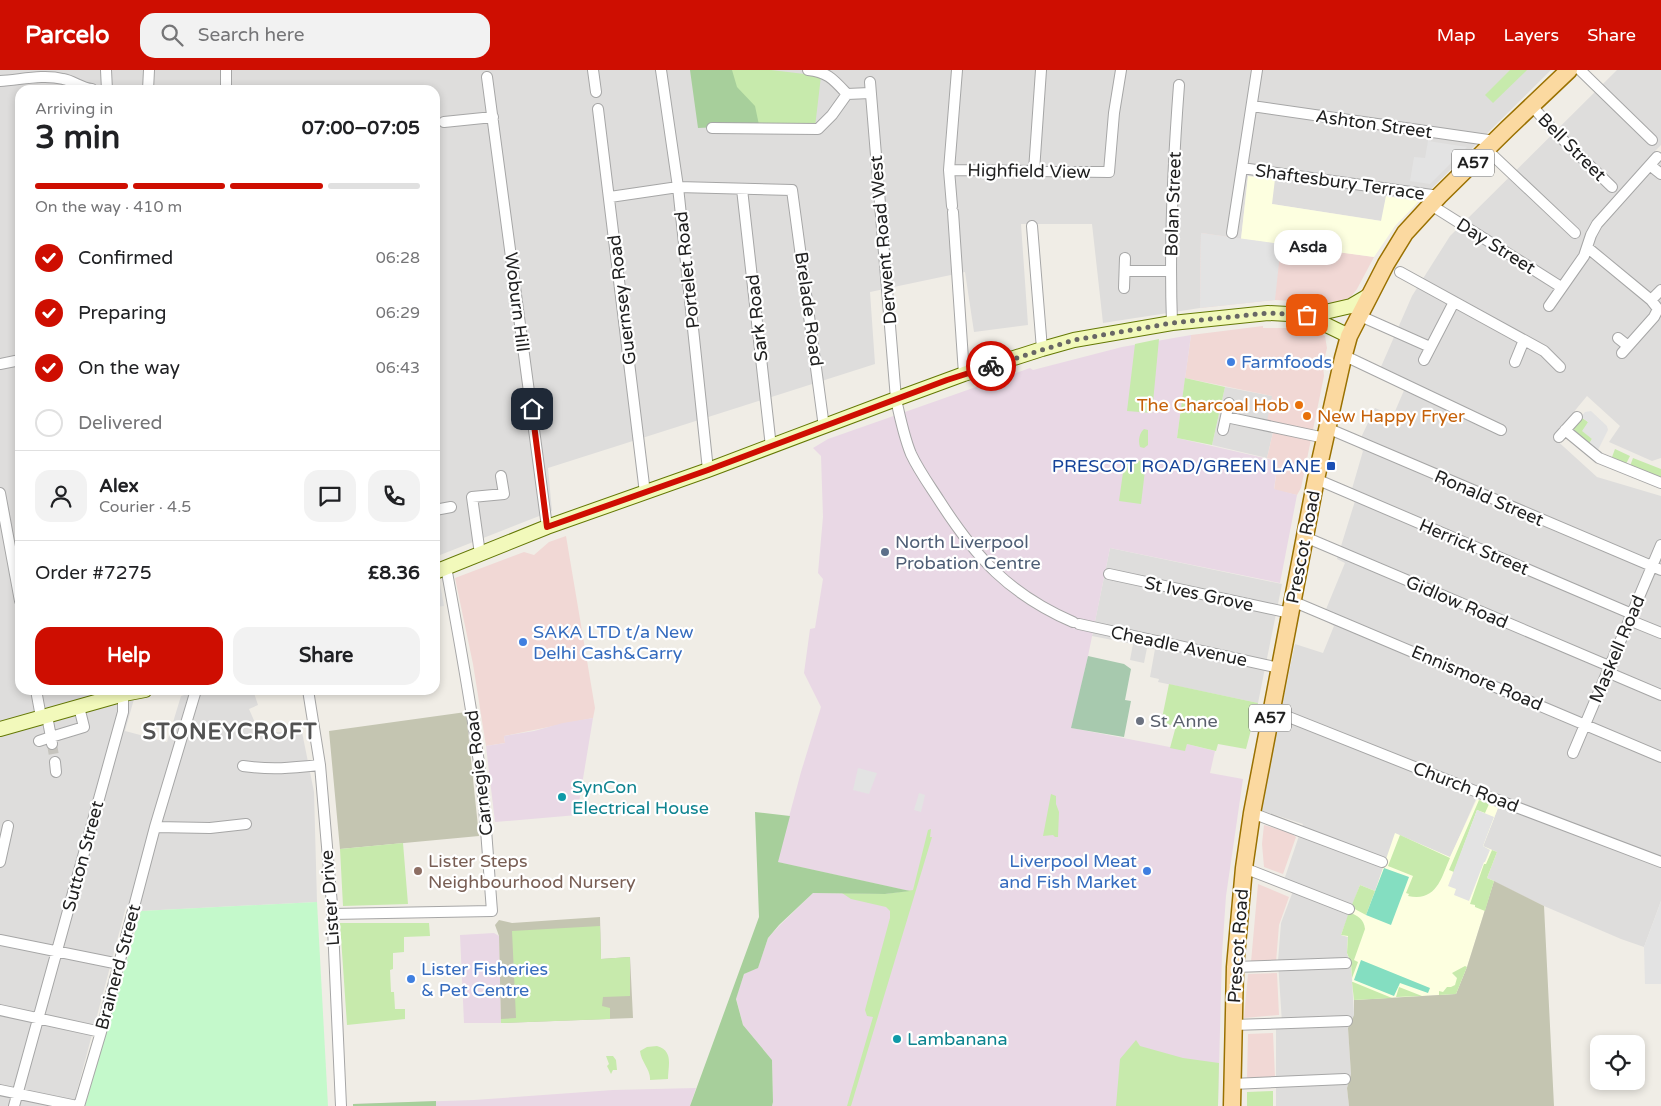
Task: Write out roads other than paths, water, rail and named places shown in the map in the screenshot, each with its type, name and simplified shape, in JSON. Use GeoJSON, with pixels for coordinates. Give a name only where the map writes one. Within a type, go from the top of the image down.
{"type":"FeatureCollection","features":[{"type":"Feature","properties":{"kind":"main road","name":"Prescot Road"},"geometry":{"type":"LineString","coordinates":[[1232,1106],[1235,967],[1244,868],[1252,813],[1316,479],[1343,355],[1354,325],[1368,296],[1405,233],[1491,145],[1570,70]]}},
{"type":"Feature","properties":{"kind":"main road"},"geometry":{"type":"LineString","coordinates":[[441,569],[547,527],[772,447],[964,374],[1042,349],[1074,340],[1172,323],[1268,313],[1307,315],[1351,306],[1368,296]]}},
{"type":"Feature","properties":{"kind":"main road"},"geometry":{"type":"LineString","coordinates":[[1325,312],[1354,325]]}},
{"type":"Feature","properties":{"kind":"main road"},"geometry":{"type":"LineString","coordinates":[[1307,315],[1316,320],[1354,325]]}},
{"type":"Feature","properties":{"kind":"main road"},"geometry":{"type":"LineString","coordinates":[[0,729],[115,695]]}},
{"type":"Feature","properties":{"kind":"street"},"geometry":{"type":"LineString","coordinates":[[106,70],[107,85]]}},
{"type":"Feature","properties":{"kind":"street"},"geometry":{"type":"LineString","coordinates":[[148,85],[149,70]]}},
{"type":"Feature","properties":{"kind":"street"},"geometry":{"type":"LineString","coordinates":[[226,70],[226,85]]}},
{"type":"Feature","properties":{"kind":"street"},"geometry":{"type":"LineString","coordinates":[[593,70],[596,92]]}},
{"type":"Feature","properties":{"kind":"street","name":"Portelet Road"},"geometry":{"type":"LineString","coordinates":[[661,70],[678,187],[708,470]]}},
{"type":"Feature","properties":{"kind":"street"},"geometry":{"type":"LineString","coordinates":[[808,70],[821,71],[832,78],[847,94],[870,93]]}},
{"type":"Feature","properties":{"kind":"street"},"geometry":{"type":"LineString","coordinates":[[957,70],[949,170],[964,374]]}},
{"type":"Feature","properties":{"kind":"street"},"geometry":{"type":"LineString","coordinates":[[1034,171],[1041,70]]}},
{"type":"Feature","properties":{"kind":"street","name":"Highfield View"},"geometry":{"type":"LineString","coordinates":[[949,170],[1109,172],[1114,113],[1121,70]]}},
{"type":"Feature","properties":{"kind":"street"},"geometry":{"type":"LineString","coordinates":[[1232,233],[1257,70]]}},
{"type":"Feature","properties":{"kind":"street"},"geometry":{"type":"LineString","coordinates":[[1580,70],[1652,140]]}},
{"type":"Feature","properties":{"kind":"street"},"geometry":{"type":"LineString","coordinates":[[0,81],[50,77],[62,78],[77,85]]}},
{"type":"Feature","properties":{"kind":"street","name":"Woburn Hill"},"geometry":{"type":"LineString","coordinates":[[487,77],[547,527]]}},
{"type":"Feature","properties":{"kind":"street","name":"Derwent Road West"},"geometry":{"type":"LineString","coordinates":[[870,82],[896,399]]}},
{"type":"Feature","properties":{"kind":"street","name":"Bolan Street"},"geometry":{"type":"LineString","coordinates":[[1172,323],[1170,271],[1179,85]]}},
{"type":"Feature","properties":{"kind":"street"},"geometry":{"type":"LineString","coordinates":[[712,128],[818,129],[828,120],[847,94]]}},
{"type":"Feature","properties":{"kind":"street","name":"Ashton Street"},"geometry":{"type":"LineString","coordinates":[[1252,106],[1491,145]]}},
{"type":"Feature","properties":{"kind":"street","name":"Bell Street"},"geometry":{"type":"LineString","coordinates":[[1532,106],[1555,132],[1612,187]]}},
{"type":"Feature","properties":{"kind":"street","name":"Guernsey Road"},"geometry":{"type":"LineString","coordinates":[[598,108],[645,492]]}},
{"type":"Feature","properties":{"kind":"street"},"geometry":{"type":"LineString","coordinates":[[444,122],[493,117]]}},
{"type":"Feature","properties":{"kind":"street"},"geometry":{"type":"LineString","coordinates":[[1491,145],[1575,233]]}},
{"type":"Feature","properties":{"kind":"street"},"geometry":{"type":"LineString","coordinates":[[1549,306],[1588,248],[1591,235],[1597,224],[1654,161],[1661,174]]}},
{"type":"Feature","properties":{"kind":"street","name":"Shaftesbury Terrace"},"geometry":{"type":"LineString","coordinates":[[1242,168],[1435,201]]}},
{"type":"Feature","properties":{"kind":"street"},"geometry":{"type":"LineString","coordinates":[[610,197],[678,187],[742,189]]}},
{"type":"Feature","properties":{"kind":"street","name":"Brelade Road"},"geometry":{"type":"LineString","coordinates":[[742,189],[792,190],[824,427]]}},
{"type":"Feature","properties":{"kind":"street","name":"Sark Road"},"geometry":{"type":"LineString","coordinates":[[742,189],[772,447]]}},
{"type":"Feature","properties":{"kind":"street","name":"Day Street"},"geometry":{"type":"LineString","coordinates":[[1435,201],[1561,287]]}},
{"type":"Feature","properties":{"kind":"street"},"geometry":{"type":"LineString","coordinates":[[1032,226],[1042,349]]}},
{"type":"Feature","properties":{"kind":"street"},"geometry":{"type":"LineString","coordinates":[[1588,248],[1651,300],[1658,309],[1654,317],[1625,350],[1618,338]]}},
{"type":"Feature","properties":{"kind":"street"},"geometry":{"type":"LineString","coordinates":[[1124,288],[1125,258]]}},
{"type":"Feature","properties":{"kind":"street"},"geometry":{"type":"LineString","coordinates":[[1125,271],[1170,271]]}},
{"type":"Feature","properties":{"kind":"street"},"geometry":{"type":"LineString","coordinates":[[1400,272],[1544,351],[1560,366]]}},
{"type":"Feature","properties":{"kind":"street"},"geometry":{"type":"LineString","coordinates":[[1651,300],[1661,290]]}},
{"type":"Feature","properties":{"kind":"street"},"geometry":{"type":"LineString","coordinates":[[1424,360],[1454,302]]}},
{"type":"Feature","properties":{"kind":"street"},"geometry":{"type":"LineString","coordinates":[[1354,325],[1430,347]]}},
{"type":"Feature","properties":{"kind":"street"},"geometry":{"type":"LineString","coordinates":[[1515,362],[1524,340]]}},
{"type":"Feature","properties":{"kind":"street"},"geometry":{"type":"LineString","coordinates":[[1343,355],[1501,430]]}},
{"type":"Feature","properties":{"kind":"street"},"geometry":{"type":"LineString","coordinates":[[0,364],[15,361]]}},
{"type":"Feature","properties":{"kind":"street","name":"Cheadle Avenue"},"geometry":{"type":"LineString","coordinates":[[896,399],[903,431],[912,455],[952,521],[990,568],[1018,591],[1034,602],[1076,622],[1279,668]]}},
{"type":"Feature","properties":{"kind":"street"},"geometry":{"type":"LineString","coordinates":[[1223,430],[1229,403]]}},
{"type":"Feature","properties":{"kind":"street","name":"Ronald Street"},"geometry":{"type":"LineString","coordinates":[[1226,417],[1326,433],[1657,568]]}},
{"type":"Feature","properties":{"kind":"street"},"geometry":{"type":"LineString","coordinates":[[1577,417],[1562,434],[1599,458],[1661,483]]}},
{"type":"Feature","properties":{"kind":"street"},"geometry":{"type":"LineString","coordinates":[[480,554],[472,497],[504,494],[501,476]]}},
{"type":"Feature","properties":{"kind":"street","name":"Herrick Street"},"geometry":{"type":"LineString","coordinates":[[1316,479],[1631,617],[1661,633]]}},
{"type":"Feature","properties":{"kind":"street"},"geometry":{"type":"LineString","coordinates":[[0,493],[15,574]]}},
{"type":"Feature","properties":{"kind":"street"},"geometry":{"type":"LineString","coordinates":[[440,509],[451,507]]}},
{"type":"Feature","properties":{"kind":"street","name":"Gidlow Road"},"geometry":{"type":"LineString","coordinates":[[1305,537],[1661,694]]}},
{"type":"Feature","properties":{"kind":"street","name":"Maskell Road"},"geometry":{"type":"LineString","coordinates":[[1573,753],[1631,617],[1657,568],[1661,545]]}},
{"type":"Feature","properties":{"kind":"street","name":"Carnegie Road"},"geometry":{"type":"LineString","coordinates":[[332,914],[492,911],[480,764],[464,666],[441,569]]}},
{"type":"Feature","properties":{"kind":"street","name":"St Ives Grove"},"geometry":{"type":"LineString","coordinates":[[1109,574],[1291,607]]}},
{"type":"Feature","properties":{"kind":"street","name":"Ennismore Road"},"geometry":{"type":"LineString","coordinates":[[1291,607],[1584,724],[1661,757]]}},
{"type":"Feature","properties":{"kind":"street"},"geometry":{"type":"LineString","coordinates":[[38,695],[52,741]]}},
{"type":"Feature","properties":{"kind":"street","name":"Sutton Street"},"geometry":{"type":"LineString","coordinates":[[16,1093],[58,950],[122,712],[124,695]]}},
{"type":"Feature","properties":{"kind":"street","name":"Brainerd Street"},"geometry":{"type":"LineString","coordinates":[[78,1106],[101,1032],[155,827],[195,695]]}},
{"type":"Feature","properties":{"kind":"street","name":"Lister Drive"},"geometry":{"type":"LineString","coordinates":[[309,695],[320,765],[332,914],[341,1106]]}},
{"type":"Feature","properties":{"kind":"street"},"geometry":{"type":"LineString","coordinates":[[39,741],[52,741],[84,728],[79,707]]}},
{"type":"Feature","properties":{"kind":"street","name":"Church Road"},"geometry":{"type":"LineString","coordinates":[[1271,710],[1661,862]]}},
{"type":"Feature","properties":{"kind":"street"},"geometry":{"type":"LineString","coordinates":[[243,766],[274,770],[320,765]]}},
{"type":"Feature","properties":{"kind":"street"},"geometry":{"type":"LineString","coordinates":[[1252,813],[1382,862]]}},
{"type":"Feature","properties":{"kind":"street"},"geometry":{"type":"LineString","coordinates":[[155,827],[210,828],[246,824]]}},
{"type":"Feature","properties":{"kind":"street"},"geometry":{"type":"LineString","coordinates":[[0,862],[8,826]]}},
{"type":"Feature","properties":{"kind":"street"},"geometry":{"type":"LineString","coordinates":[[1244,868],[1349,909]]}},
{"type":"Feature","properties":{"kind":"street"},"geometry":{"type":"LineString","coordinates":[[0,940],[58,950],[119,964]]}},
{"type":"Feature","properties":{"kind":"street"},"geometry":{"type":"LineString","coordinates":[[1235,967],[1346,963]]}},
{"type":"Feature","properties":{"kind":"street"},"geometry":{"type":"LineString","coordinates":[[0,1010],[101,1032]]}},
{"type":"Feature","properties":{"kind":"street"},"geometry":{"type":"LineString","coordinates":[[1233,1025],[1347,1021]]}},
{"type":"Feature","properties":{"kind":"street"},"geometry":{"type":"LineString","coordinates":[[1232,1084],[1346,1079]]}},
{"type":"Feature","properties":{"kind":"street"},"geometry":{"type":"LineString","coordinates":[[0,1090],[78,1106]]}},
{"type":"Feature","properties":{"kind":"street"},"geometry":{"type":"LineString","coordinates":[[14,1106],[16,1093]]}},
{"type":"Feature","properties":{"kind":"tunnel"},"geometry":{"type":"LineString","coordinates":[[52,744],[55,762]]}},
{"type":"Feature","properties":{"kind":"place","name":"Asda"},"geometry":{"type":"Point","coordinates":[1307,315]}},
{"type":"Feature","properties":{"kind":"place","name":"Farmfoods"},"geometry":{"type":"Point","coordinates":[1231,362]}},
{"type":"Feature","properties":{"kind":"place","name":"The Charcoal Hob"},"geometry":{"type":"Point","coordinates":[1299,405]}},
{"type":"Feature","properties":{"kind":"place","name":"New Happy Fryer"},"geometry":{"type":"Point","coordinates":[1307,416]}},
{"type":"Feature","properties":{"kind":"place","name":"PRESCOT ROAD/GREEN LANE"},"geometry":{"type":"Point","coordinates":[1331,466]}},
{"type":"Feature","properties":{"kind":"place","name":"North Liverpool Probation Centre"},"geometry":{"type":"Point","coordinates":[885,552]}},
{"type":"Feature","properties":{"kind":"place","name":"SAKA LTD t/a New Delhi Cash&Carry"},"geometry":{"type":"Point","coordinates":[523,642]}},
{"type":"Feature","properties":{"kind":"place","name":"St Anne"},"geometry":{"type":"Point","coordinates":[1140,721]}},
{"type":"Feature","properties":{"kind":"place","name":"SynCon Electrical House"},"geometry":{"type":"Point","coordinates":[562,797]}},
{"type":"Feature","properties":{"kind":"place","name":"Lister Steps Neighbourhood Nursery"},"geometry":{"type":"Point","coordinates":[418,871]}},
{"type":"Feature","properties":{"kind":"place","name":"Liverpool Meat and Fish Market"},"geometry":{"type":"Point","coordinates":[1147,871]}},
{"type":"Feature","properties":{"kind":"place","name":"Lister Fisheries & Pet Centre"},"geometry":{"type":"Point","coordinates":[411,979]}},
{"type":"Feature","properties":{"kind":"place","name":"Lambanana"},"geometry":{"type":"Point","coordinates":[897,1039]}},
{"type":"Feature","properties":{"kind":"district","name":"STONEYCROFT"},"geometry":{"type":"Point","coordinates":[230,732]}}]}
